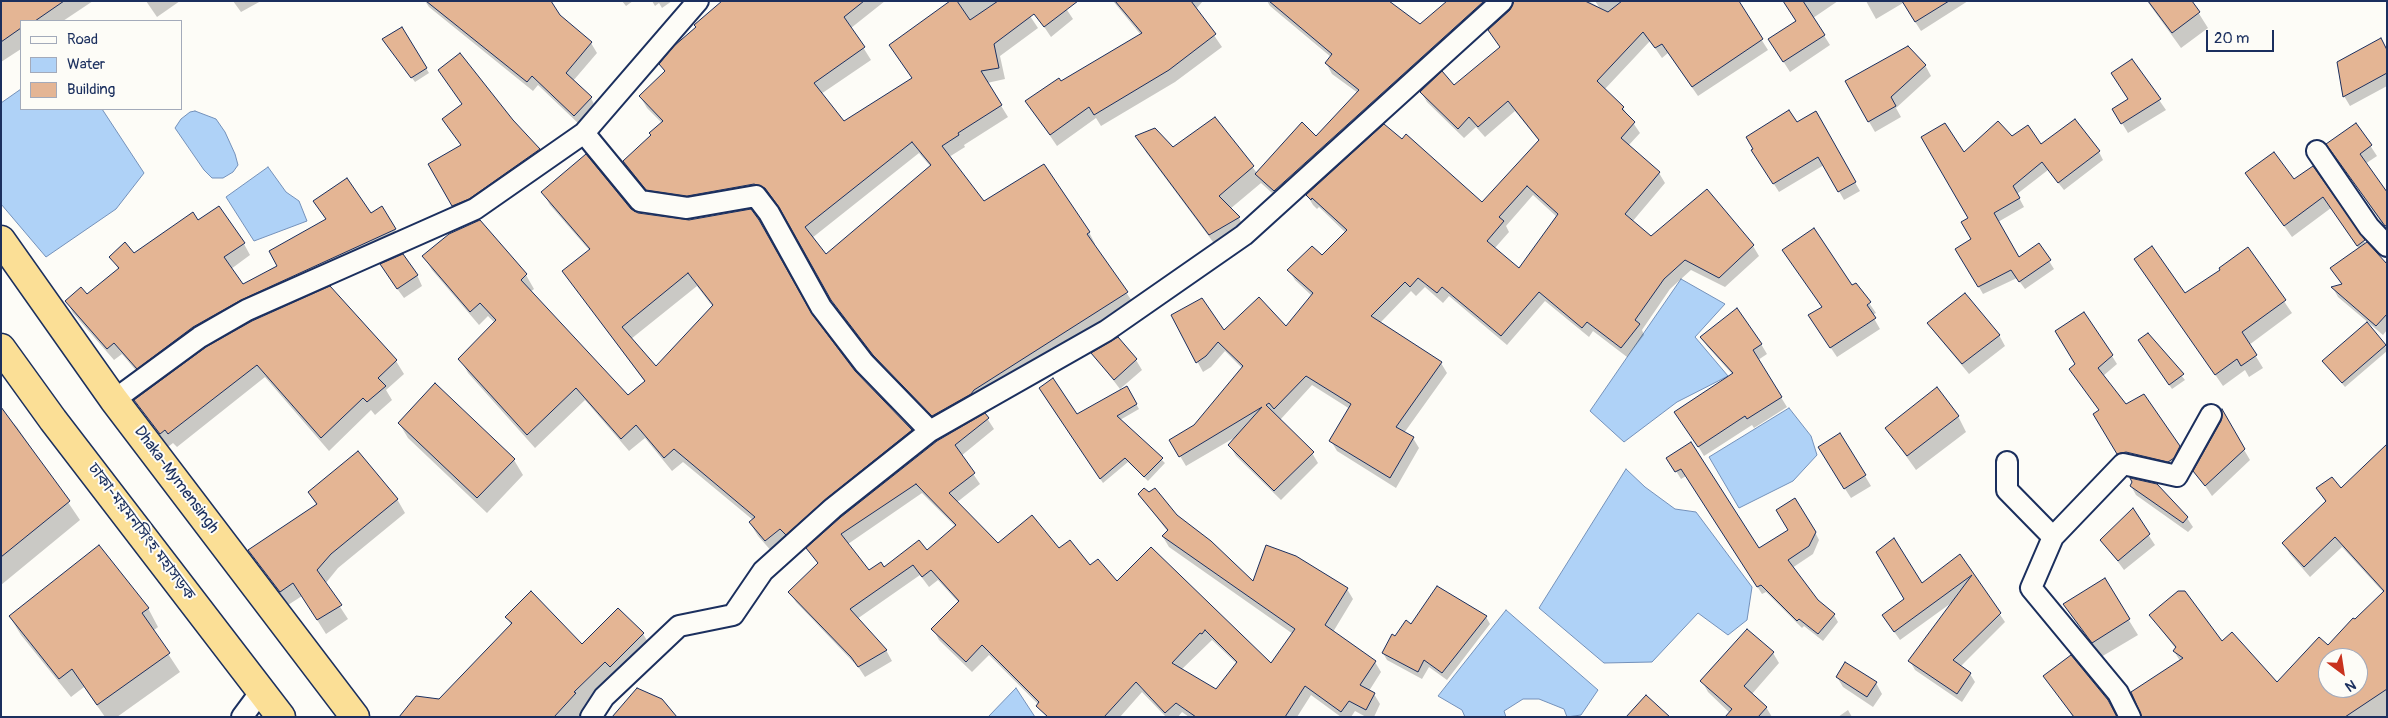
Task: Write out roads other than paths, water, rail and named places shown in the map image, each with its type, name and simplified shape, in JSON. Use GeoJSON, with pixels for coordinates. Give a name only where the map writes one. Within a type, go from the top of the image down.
{"type":"FeatureCollection","features":[{"type":"Feature","properties":{"kind":"highway","name":"Dhaka-Mymensingh"},"geometry":{"type":"LineString","coordinates":[[1,240],[114,400],[355,717]]}},
{"type":"Feature","properties":{"kind":"highway","name":"ঢাকা-ময়মনসিংহ মহাসড়ক"},"geometry":{"type":"LineString","coordinates":[[1,348],[53,420],[281,717]]}},
{"type":"Feature","properties":{"kind":"street"},"geometry":{"type":"LineString","coordinates":[[114,400],[200,337],[246,310],[475,209],[584,133],[698,1]]}},
{"type":"Feature","properties":{"kind":"street"},"geometry":{"type":"LineString","coordinates":[[592,717],[604,697],[680,626],[733,615],[763,571],[833,508],[930,431],[1106,331],[1244,235],[1502,1]]}},
{"type":"Feature","properties":{"kind":"street"},"geometry":{"type":"LineString","coordinates":[[584,133],[640,201],[687,208],[756,196],[769,213],[821,307],[864,363],[930,431]]}},
{"type":"Feature","properties":{"kind":"street"},"geometry":{"type":"LineString","coordinates":[[2317,151],[2369,227],[2387,246]]}},
{"type":"Feature","properties":{"kind":"street"},"geometry":{"type":"LineString","coordinates":[[2130,717],[2118,693],[2030,588],[2053,537],[2123,464],[2178,476],[2211,415]]}},
{"type":"Feature","properties":{"kind":"street"},"geometry":{"type":"LineString","coordinates":[[2007,462],[2007,490],[2053,537]]}},
{"type":"Feature","properties":{"kind":"street"},"geometry":{"type":"LineString","coordinates":[[242,717],[262,690]]}},
{"type":"Feature","properties":{"kind":"water"},"geometry":{"type":"Polygon","coordinates":[[[20,90],[20,110],[103,110],[144,173],[116,209],[46,257],[1,204],[1,103],[20,90]]]}},
{"type":"Feature","properties":{"kind":"water"},"geometry":{"type":"Polygon","coordinates":[[[195,111],[216,119],[225,132],[235,154],[238,165],[233,172],[223,178],[212,178],[204,170],[175,128],[181,119],[190,112],[195,111]]]}},
{"type":"Feature","properties":{"kind":"water"},"geometry":{"type":"Polygon","coordinates":[[[268,167],[286,192],[299,201],[307,221],[254,241],[226,197],[268,167]]]}},
{"type":"Feature","properties":{"kind":"water"},"geometry":{"type":"Polygon","coordinates":[[[1681,279],[1725,304],[1695,337],[1728,376],[1677,402],[1624,442],[1590,411],[1681,279]]]}},
{"type":"Feature","properties":{"kind":"water"},"geometry":{"type":"Polygon","coordinates":[[[1789,408],[1811,436],[1817,455],[1793,481],[1739,508],[1709,457],[1789,408]]]}},
{"type":"Feature","properties":{"kind":"water"},"geometry":{"type":"Polygon","coordinates":[[[1626,469],[1645,487],[1675,509],[1696,512],[1752,587],[1747,620],[1728,635],[1698,613],[1652,662],[1604,663],[1539,608],[1626,469]]]}},
{"type":"Feature","properties":{"kind":"water"},"geometry":{"type":"Polygon","coordinates":[[[1506,610],[1598,690],[1581,715],[1567,717],[1564,709],[1539,699],[1523,699],[1504,711],[1506,717],[1465,717],[1462,710],[1438,696],[1506,610]]]}},
{"type":"Feature","properties":{"kind":"water"},"geometry":{"type":"Polygon","coordinates":[[[1016,688],[1035,717],[988,717],[1016,688]]]}}]}
